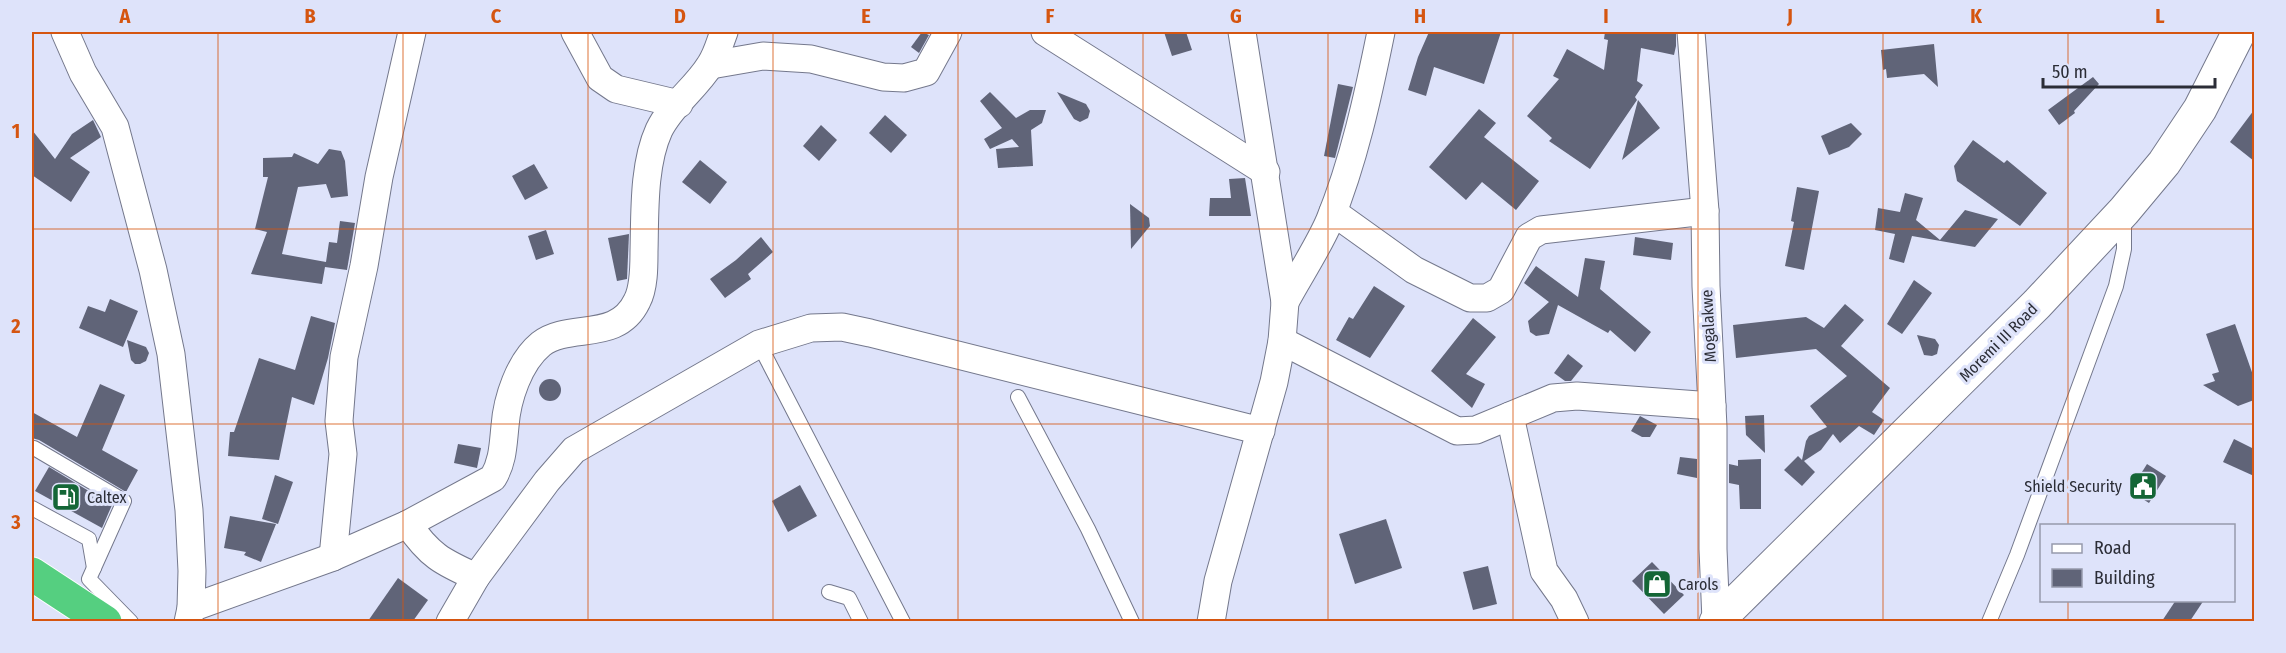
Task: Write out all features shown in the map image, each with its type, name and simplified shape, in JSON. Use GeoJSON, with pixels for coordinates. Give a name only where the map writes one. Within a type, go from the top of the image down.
{"type":"FeatureCollection","features":[{"type":"Feature","properties":{"kind":"highway"},"geometry":{"type":"LineString","coordinates":[[32,574],[105,621]]}},
{"type":"Feature","properties":{"kind":"street"},"geometry":{"type":"LineString","coordinates":[[65,32],[83,73],[115,127],[153,270],[169,343],[189,510],[189,615],[408,524],[493,478],[500,468],[507,405],[524,364],[542,344],[559,335],[586,332],[612,325],[628,316],[639,300],[643,271],[646,198],[652,158],[660,129],[711,65],[724,32]]}},
{"type":"Feature","properties":{"kind":"street"},"geometry":{"type":"LineString","coordinates":[[333,557],[343,454],[339,421],[344,357],[364,266],[379,177],[412,32]]}},
{"type":"Feature","properties":{"kind":"street"},"geometry":{"type":"LineString","coordinates":[[575,32],[600,78],[616,89],[679,104]]}},
{"type":"Feature","properties":{"kind":"street"},"geometry":{"type":"LineString","coordinates":[[711,65],[763,56],[811,59],[883,77],[904,78],[926,72],[948,32]]}},
{"type":"Feature","properties":{"kind":"street"},"geometry":{"type":"LineString","coordinates":[[1045,32],[1266,172]]}},
{"type":"Feature","properties":{"kind":"street"},"geometry":{"type":"LineString","coordinates":[[1211,621],[1218,581],[1274,382],[1282,341],[1285,302],[1242,32]]}},
{"type":"Feature","properties":{"kind":"street"},"geometry":{"type":"LineString","coordinates":[[1285,302],[1333,212],[1363,117],[1381,32]]}},
{"type":"Feature","properties":{"kind":"street","name":"Mogalakwe"},"geometry":{"type":"LineString","coordinates":[[1690,32],[1705,211],[1716,621]]}},
{"type":"Feature","properties":{"kind":"street","name":"Moremi III Road"},"geometry":{"type":"LineString","coordinates":[[1716,621],[2037,304],[2124,211],[2164,163],[2200,109],[2240,32]]}},
{"type":"Feature","properties":{"kind":"street"},"geometry":{"type":"LineString","coordinates":[[1333,212],[1414,270],[1470,298],[1487,298],[1501,290],[1529,237],[1541,230],[1705,211]]}},
{"type":"Feature","properties":{"kind":"street"},"geometry":{"type":"LineString","coordinates":[[450,621],[476,577],[547,481],[574,450],[759,344],[811,328],[842,327],[1262,430]]}},
{"type":"Feature","properties":{"kind":"street"},"geometry":{"type":"LineString","coordinates":[[1282,341],[1457,431],[1476,430],[1553,398],[1576,396],[1712,406]]}},
{"type":"Feature","properties":{"kind":"street"},"geometry":{"type":"LineString","coordinates":[[1510,416],[1544,571],[1564,599],[1575,621]]}},
{"type":"Feature","properties":{"kind":"street"},"geometry":{"type":"LineString","coordinates":[[408,524],[434,556],[476,577]]}},
{"type":"Feature","properties":{"kind":"lane"},"geometry":{"type":"LineString","coordinates":[[1989,621],[2017,555],[2116,286],[2124,249],[2124,211]]}},
{"type":"Feature","properties":{"kind":"lane"},"geometry":{"type":"LineString","coordinates":[[759,344],[903,621]]}},
{"type":"Feature","properties":{"kind":"lane"},"geometry":{"type":"LineString","coordinates":[[1018,397],[1089,529],[1132,621]]}},
{"type":"Feature","properties":{"kind":"lane"},"geometry":{"type":"LineString","coordinates":[[32,449],[34,448],[124,501],[89,579],[131,621]]}},
{"type":"Feature","properties":{"kind":"lane"},"geometry":{"type":"LineString","coordinates":[[32,508],[89,539],[94,568]]}},
{"type":"Feature","properties":{"kind":"lane"},"geometry":{"type":"LineString","coordinates":[[829,592],[849,598],[861,621]]}},
{"type":"Feature","properties":{"kind":"building"},"geometry":{"type":"Polygon","coordinates":[[[922,32],[929,35],[919,53],[911,47],[922,32]]]}},
{"type":"Feature","properties":{"kind":"building"},"geometry":{"type":"Polygon","coordinates":[[[1164,32],[1186,32],[1192,50],[1172,56],[1164,32]]]}},
{"type":"Feature","properties":{"kind":"building"},"geometry":{"type":"Polygon","coordinates":[[[1429,32],[1501,32],[1484,84],[1434,67],[1426,96],[1408,90],[1418,57],[1429,32]]]}},
{"type":"Feature","properties":{"kind":"building"},"geometry":{"type":"Polygon","coordinates":[[[1605,32],[1676,32],[1676,46],[1674,55],[1641,48],[1637,81],[1643,85],[1635,97],[1637,100],[1590,169],[1549,141],[1552,138],[1527,116],[1559,79],[1553,76],[1567,49],[1604,70],[1608,40],[1604,39],[1605,32]]]}},
{"type":"Feature","properties":{"kind":"building"},"geometry":{"type":"Polygon","coordinates":[[[1934,44],[1938,87],[1924,74],[1887,78],[1886,69],[1883,70],[1881,50],[1934,44]]]}},
{"type":"Feature","properties":{"kind":"building"},"geometry":{"type":"Polygon","coordinates":[[[2093,77],[2099,84],[2074,111],[2075,113],[2059,125],[2048,110],[2093,77]]]}},
{"type":"Feature","properties":{"kind":"building"},"geometry":{"type":"Polygon","coordinates":[[[1338,84],[1353,87],[1335,158],[1324,156],[1338,84]]]}},
{"type":"Feature","properties":{"kind":"building"},"geometry":{"type":"Polygon","coordinates":[[[990,92],[1016,118],[1030,110],[1046,110],[1042,123],[1031,130],[1033,166],[998,168],[996,149],[1019,147],[1012,139],[990,149],[984,139],[1002,128],[980,101],[990,92]]]}},
{"type":"Feature","properties":{"kind":"building"},"geometry":{"type":"Polygon","coordinates":[[[1057,92],[1086,104],[1090,111],[1088,118],[1080,122],[1074,119],[1057,92]]]}},
{"type":"Feature","properties":{"kind":"building"},"geometry":{"type":"Polygon","coordinates":[[[1638,100],[1660,128],[1622,160],[1638,100]]]}},
{"type":"Feature","properties":{"kind":"building"},"geometry":{"type":"Polygon","coordinates":[[[1479,109],[1496,123],[1484,137],[1539,181],[1516,210],[1482,182],[1466,200],[1429,167],[1479,109]]]}},
{"type":"Feature","properties":{"kind":"building"},"geometry":{"type":"Polygon","coordinates":[[[2254,110],[2254,161],[2230,142],[2254,110]]]}},
{"type":"Feature","properties":{"kind":"building"},"geometry":{"type":"Polygon","coordinates":[[[885,115],[907,135],[891,153],[869,133],[885,115]]]}},
{"type":"Feature","properties":{"kind":"building"},"geometry":{"type":"Polygon","coordinates":[[[93,120],[101,137],[70,158],[90,172],[71,202],[32,175],[32,130],[55,159],[72,134],[93,120]]]}},
{"type":"Feature","properties":{"kind":"building"},"geometry":{"type":"Polygon","coordinates":[[[1851,123],[1862,134],[1849,147],[1829,155],[1821,136],[1851,123]]]}},
{"type":"Feature","properties":{"kind":"building"},"geometry":{"type":"Polygon","coordinates":[[[821,125],[837,140],[819,161],[803,146],[821,125]]]}},
{"type":"Feature","properties":{"kind":"building"},"geometry":{"type":"Polygon","coordinates":[[[1973,140],[2004,163],[2007,160],[2047,193],[2020,226],[1957,181],[1954,166],[1973,140]]]}},
{"type":"Feature","properties":{"kind":"building"},"geometry":{"type":"Polygon","coordinates":[[[329,149],[341,151],[345,161],[348,196],[331,198],[326,184],[298,187],[282,254],[326,262],[329,242],[337,243],[340,221],[355,223],[347,270],[325,267],[322,284],[251,274],[267,232],[255,229],[268,177],[263,177],[263,158],[292,157],[294,153],[318,164],[329,149]]]}},
{"type":"Feature","properties":{"kind":"building"},"geometry":{"type":"Polygon","coordinates":[[[700,160],[727,182],[710,204],[682,182],[700,160]]]}},
{"type":"Feature","properties":{"kind":"building"},"geometry":{"type":"Polygon","coordinates":[[[534,164],[548,188],[525,200],[512,176],[534,164]]]}},
{"type":"Feature","properties":{"kind":"building"},"geometry":{"type":"Polygon","coordinates":[[[1245,178],[1251,216],[1209,216],[1210,198],[1231,198],[1229,179],[1245,178]]]}},
{"type":"Feature","properties":{"kind":"building"},"geometry":{"type":"Polygon","coordinates":[[[1797,187],[1819,191],[1804,270],[1785,266],[1794,222],[1791,221],[1797,187]]]}},
{"type":"Feature","properties":{"kind":"building"},"geometry":{"type":"Polygon","coordinates":[[[1905,193],[1923,198],[1916,220],[1940,240],[1965,210],[1998,219],[1975,247],[1912,236],[1904,263],[1889,259],[1895,234],[1875,230],[1878,208],[1900,212],[1905,193]]]}},
{"type":"Feature","properties":{"kind":"building"},"geometry":{"type":"Polygon","coordinates":[[[1130,204],[1149,218],[1150,226],[1131,249],[1130,204]]]}},
{"type":"Feature","properties":{"kind":"building"},"geometry":{"type":"Polygon","coordinates":[[[546,230],[554,254],[536,260],[528,236],[546,230]]]}},
{"type":"Feature","properties":{"kind":"building"},"geometry":{"type":"Polygon","coordinates":[[[629,234],[627,279],[617,281],[608,238],[629,234]]]}},
{"type":"Feature","properties":{"kind":"building"},"geometry":{"type":"Polygon","coordinates":[[[761,237],[773,252],[748,274],[751,279],[725,298],[710,279],[736,260],[761,237]]]}},
{"type":"Feature","properties":{"kind":"building"},"geometry":{"type":"Polygon","coordinates":[[[1635,237],[1673,243],[1671,260],[1633,255],[1635,237]]]}},
{"type":"Feature","properties":{"kind":"building"},"geometry":{"type":"Polygon","coordinates":[[[1585,258],[1605,261],[1600,289],[1651,332],[1635,352],[1610,330],[1608,333],[1558,305],[1549,334],[1536,336],[1530,332],[1528,321],[1549,302],[1524,283],[1536,266],[1578,297],[1585,258]]]}},
{"type":"Feature","properties":{"kind":"building"},"geometry":{"type":"Polygon","coordinates":[[[1914,280],[1932,293],[1902,334],[1887,324],[1914,280]]]}},
{"type":"Feature","properties":{"kind":"building"},"geometry":{"type":"Polygon","coordinates":[[[1374,286],[1405,306],[1370,358],[1336,340],[1349,317],[1353,319],[1374,286]]]}},
{"type":"Feature","properties":{"kind":"building"},"geometry":{"type":"Polygon","coordinates":[[[110,299],[138,311],[123,347],[79,328],[88,306],[105,312],[110,299]]]}},
{"type":"Feature","properties":{"kind":"building"},"geometry":{"type":"Polygon","coordinates":[[[1845,304],[1864,320],[1841,346],[1890,388],[1872,412],[1884,420],[1874,435],[1859,426],[1840,443],[1833,434],[1821,450],[1804,461],[1815,472],[1802,486],[1784,470],[1798,456],[1802,460],[1809,436],[1827,427],[1810,406],[1847,376],[1816,349],[1736,358],[1733,325],[1806,317],[1824,328],[1845,304]]]}},
{"type":"Feature","properties":{"kind":"building"},"geometry":{"type":"Polygon","coordinates":[[[311,316],[335,323],[328,358],[314,405],[292,397],[279,460],[228,456],[230,432],[234,432],[259,358],[295,370],[311,316]]]}},
{"type":"Feature","properties":{"kind":"building"},"geometry":{"type":"Polygon","coordinates":[[[1473,318],[1496,337],[1466,374],[1485,384],[1472,408],[1431,371],[1473,318]]]}},
{"type":"Feature","properties":{"kind":"building"},"geometry":{"type":"Polygon","coordinates":[[[2235,324],[2254,378],[2254,400],[2238,406],[2203,385],[2215,381],[2212,374],[2219,372],[2206,334],[2235,324]]]}},
{"type":"Feature","properties":{"kind":"building"},"geometry":{"type":"Polygon","coordinates":[[[1917,335],[1935,339],[1939,345],[1937,354],[1924,355],[1917,335]]]}},
{"type":"Feature","properties":{"kind":"building"},"geometry":{"type":"Polygon","coordinates":[[[127,340],[146,347],[149,353],[146,361],[135,364],[131,360],[127,340]]]}},
{"type":"Feature","properties":{"kind":"building"},"geometry":{"type":"Polygon","coordinates":[[[1568,354],[1583,366],[1571,381],[1565,381],[1554,373],[1568,354]]]}},
{"type":"Feature","properties":{"kind":"building"},"geometry":{"type":"Polygon","coordinates":[[[550,379],[558,382],[561,390],[558,398],[550,401],[542,398],[539,390],[542,382],[550,379]]]}},
{"type":"Feature","properties":{"kind":"building"},"geometry":{"type":"Polygon","coordinates":[[[100,384],[125,395],[102,450],[138,470],[126,492],[32,438],[32,412],[77,437],[100,384]]]}},
{"type":"Feature","properties":{"kind":"building"},"geometry":{"type":"Polygon","coordinates":[[[1764,415],[1765,453],[1746,435],[1745,416],[1764,415]]]}},
{"type":"Feature","properties":{"kind":"building"},"geometry":{"type":"Polygon","coordinates":[[[1640,416],[1657,425],[1650,437],[1642,437],[1631,431],[1640,416]]]}},
{"type":"Feature","properties":{"kind":"building"},"geometry":{"type":"Polygon","coordinates":[[[2234,439],[2254,449],[2254,476],[2223,462],[2234,439]]]}},
{"type":"Feature","properties":{"kind":"building"},"geometry":{"type":"Polygon","coordinates":[[[458,444],[481,448],[477,468],[454,463],[458,444]]]}},
{"type":"Feature","properties":{"kind":"building"},"geometry":{"type":"Polygon","coordinates":[[[1680,457],[1697,459],[1697,478],[1677,474],[1680,457]]]}},
{"type":"Feature","properties":{"kind":"building"},"geometry":{"type":"Polygon","coordinates":[[[1761,459],[1761,509],[1740,509],[1739,485],[1729,483],[1729,464],[1738,466],[1738,460],[1761,459]]]}},
{"type":"Feature","properties":{"kind":"building"},"geometry":{"type":"Polygon","coordinates":[[[2147,464],[2166,476],[2149,503],[2130,491],[2147,464]]]}},
{"type":"Feature","properties":{"kind":"building"},"geometry":{"type":"Polygon","coordinates":[[[49,467],[112,505],[102,528],[35,491],[49,467]]]}},
{"type":"Feature","properties":{"kind":"building"},"geometry":{"type":"Polygon","coordinates":[[[275,475],[293,482],[278,524],[262,519],[275,475]]]}},
{"type":"Feature","properties":{"kind":"building"},"geometry":{"type":"Polygon","coordinates":[[[800,485],[817,516],[788,532],[772,501],[800,485]]]}},
{"type":"Feature","properties":{"kind":"building"},"geometry":{"type":"Polygon","coordinates":[[[230,516],[276,524],[261,562],[244,555],[246,552],[224,548],[230,516]]]}},
{"type":"Feature","properties":{"kind":"building"},"geometry":{"type":"Polygon","coordinates":[[[1386,519],[1402,568],[1355,584],[1339,534],[1386,519]]]}},
{"type":"Feature","properties":{"kind":"building"},"geometry":{"type":"Polygon","coordinates":[[[1652,562],[1684,595],[1664,614],[1632,581],[1652,562]]]}},
{"type":"Feature","properties":{"kind":"building"},"geometry":{"type":"Polygon","coordinates":[[[1488,566],[1497,604],[1473,610],[1463,572],[1488,566]]]}},
{"type":"Feature","properties":{"kind":"building"},"geometry":{"type":"Polygon","coordinates":[[[398,578],[428,600],[413,621],[368,621],[398,578]]]}},
{"type":"Feature","properties":{"kind":"building"},"geometry":{"type":"Polygon","coordinates":[[[2175,602],[2203,602],[2190,621],[2162,621],[2175,602]]]}},
{"type":"Feature","properties":{"kind":"place","name":"Shield Security"},"geometry":{"type":"Point","coordinates":[2143,486]}},
{"type":"Feature","properties":{"kind":"place","name":"Caltex"},"geometry":{"type":"Point","coordinates":[66,497]}},
{"type":"Feature","properties":{"kind":"place","name":"Carols"},"geometry":{"type":"Point","coordinates":[1657,584]}}]}
